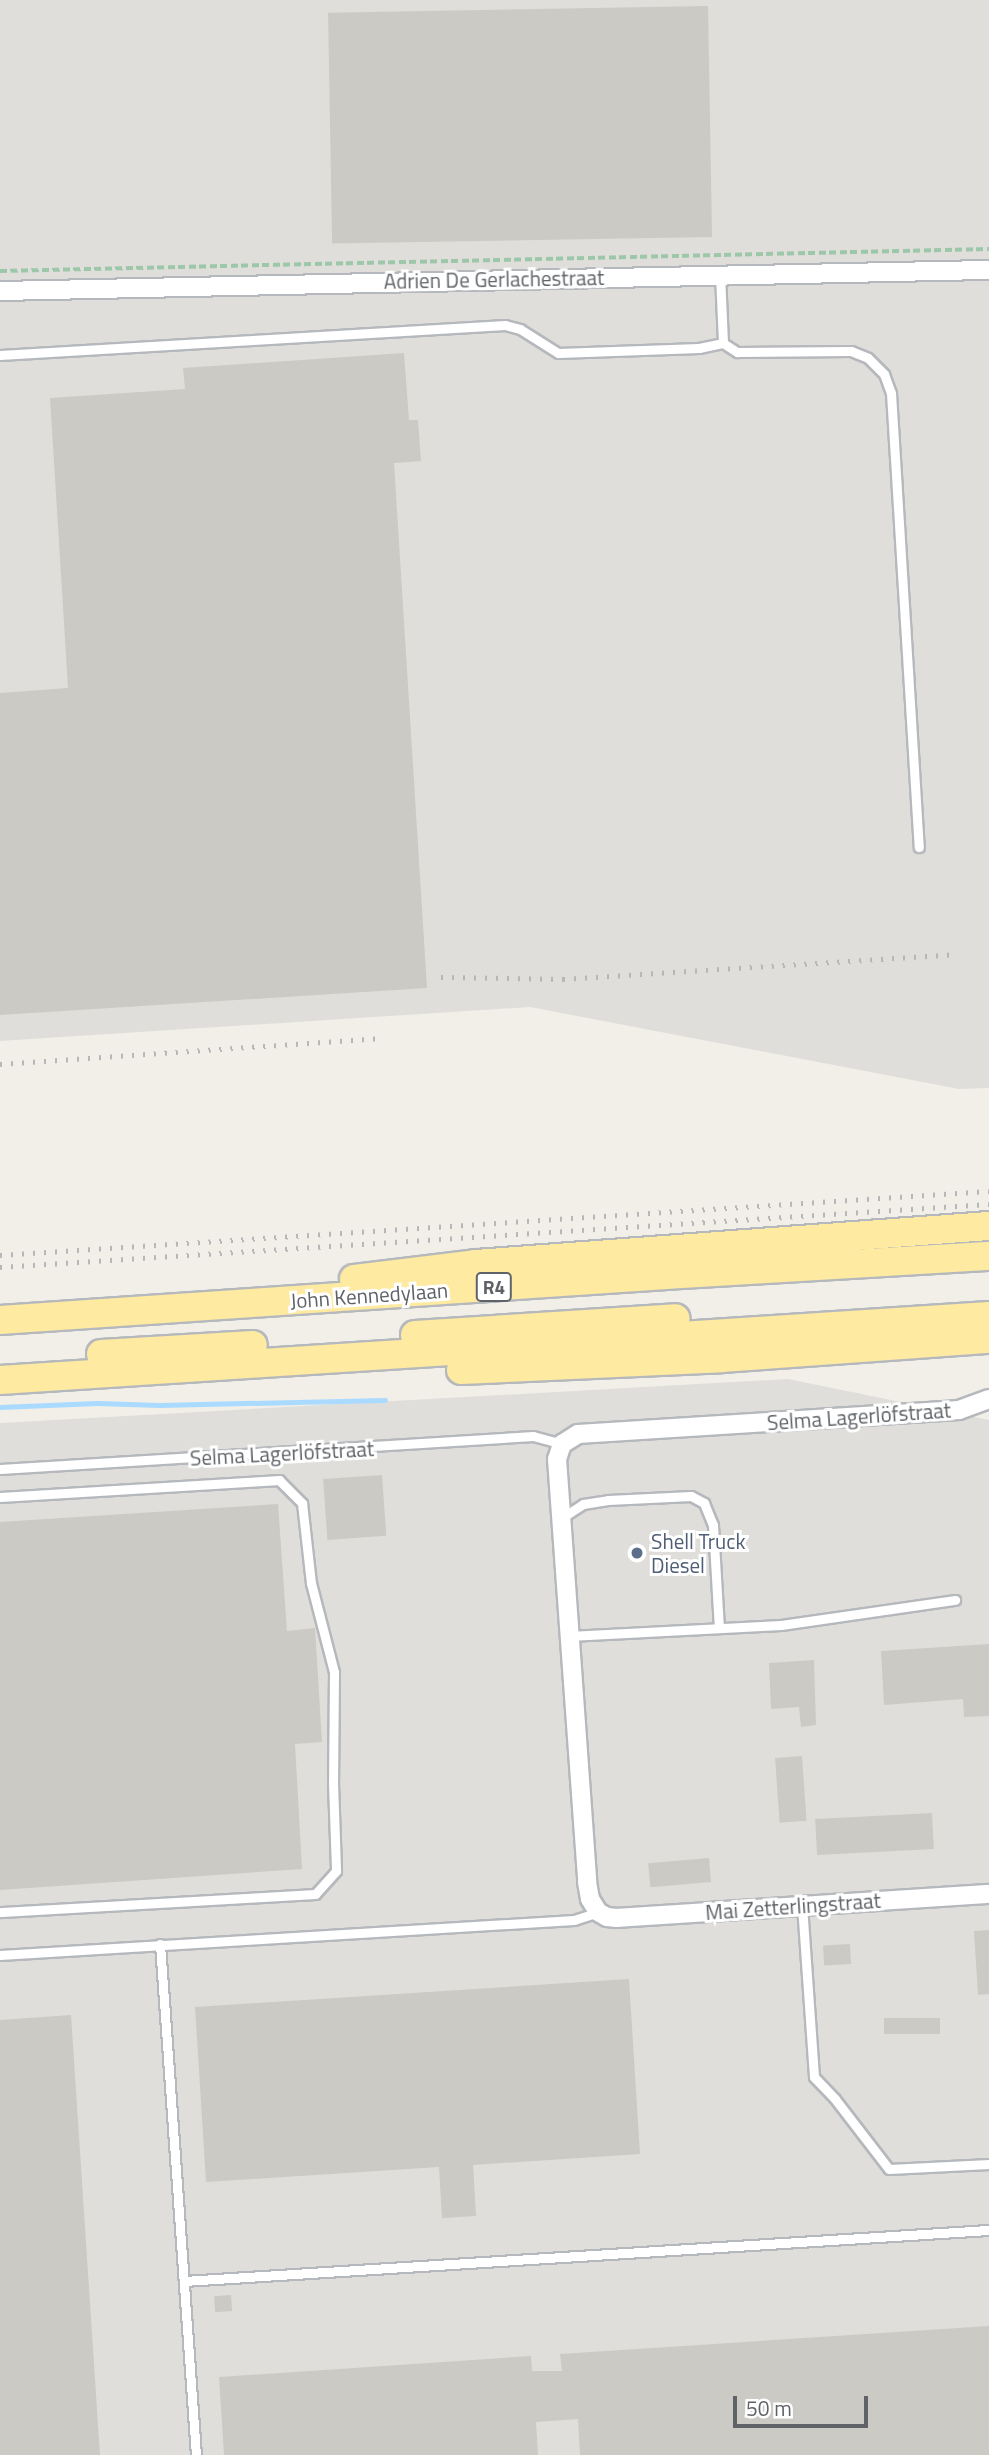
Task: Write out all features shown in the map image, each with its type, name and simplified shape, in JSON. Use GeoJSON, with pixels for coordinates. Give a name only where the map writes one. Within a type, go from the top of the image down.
{"type":"FeatureCollection","features":[{"type":"Feature","properties":{"kind":"highway","name":"R4"},"geometry":{"type":"LineString","coordinates":[[157,1309],[305,1284],[476,1264],[989,1226]]}},
{"type":"Feature","properties":{"kind":"highway","name":"John Kennedylaan"},"geometry":{"type":"LineString","coordinates":[[0,1320],[989,1256]]}},
{"type":"Feature","properties":{"kind":"highway","name":"John Kennedylaan"},"geometry":{"type":"LineString","coordinates":[[0,1362],[989,1298]]}},
{"type":"Feature","properties":{"kind":"highway"},"geometry":{"type":"LineString","coordinates":[[0,1380],[989,1316]]}},
{"type":"Feature","properties":{"kind":"highway"},"geometry":{"type":"LineString","coordinates":[[0,1380],[479,1370],[722,1358],[989,1339]]}},
{"type":"Feature","properties":{"kind":"street","name":"Adrien De Gerlachestraat"},"geometry":{"type":"LineString","coordinates":[[0,290],[989,270]]}},
{"type":"Feature","properties":{"kind":"street","name":"Selma Lagerlöfstraat"},"geometry":{"type":"LineString","coordinates":[[562,1444],[578,1434],[959,1410],[989,1399]]}},
{"type":"Feature","properties":{"kind":"street"},"geometry":{"type":"LineString","coordinates":[[562,1444],[557,1459],[587,1882],[590,1899],[598,1912]]}},
{"type":"Feature","properties":{"kind":"street","name":"Mai Zetterlingstraat"},"geometry":{"type":"LineString","coordinates":[[598,1912],[607,1917],[617,1917],[989,1894]]}},
{"type":"Feature","properties":{"kind":"lane"},"geometry":{"type":"LineString","coordinates":[[720,274],[723,343]]}},
{"type":"Feature","properties":{"kind":"lane"},"geometry":{"type":"LineString","coordinates":[[0,355],[505,325],[520,329],[558,353],[699,348],[723,343],[737,352],[851,351],[868,358],[884,374],[891,393],[919,847]]}},
{"type":"Feature","properties":{"kind":"lane","name":"Selma Lagerlöfstraat"},"geometry":{"type":"LineString","coordinates":[[0,1469],[533,1436],[562,1444]]}},
{"type":"Feature","properties":{"kind":"lane"},"geometry":{"type":"LineString","coordinates":[[0,1497],[279,1480],[302,1503],[312,1583],[334,1672],[333,1783],[336,1871],[315,1894],[0,1912]]}},
{"type":"Feature","properties":{"kind":"lane"},"geometry":{"type":"LineString","coordinates":[[561,1518],[569,1510],[583,1504],[608,1500],[691,1496],[704,1503],[713,1525],[719,1628]]}},
{"type":"Feature","properties":{"kind":"lane"},"geometry":{"type":"LineString","coordinates":[[569,1636],[781,1625],[955,1600]]}},
{"type":"Feature","properties":{"kind":"lane"},"geometry":{"type":"LineString","coordinates":[[802,1905],[814,2077],[835,2099],[889,2169],[989,2164]]}},
{"type":"Feature","properties":{"kind":"lane"},"geometry":{"type":"LineString","coordinates":[[0,1955],[574,1920],[598,1912]]}},
{"type":"Feature","properties":{"kind":"lane"},"geometry":{"type":"LineString","coordinates":[[160,1944],[196,2455]]}},
{"type":"Feature","properties":{"kind":"lane"},"geometry":{"type":"LineString","coordinates":[[184,2281],[989,2230]]}},
{"type":"Feature","properties":{"kind":"path"},"geometry":{"type":"LineString","coordinates":[[0,271],[989,249]]}},
{"type":"Feature","properties":{"kind":"shaded area"},"geometry":{"type":"Polygon","coordinates":[[[0,0],[989,0],[989,1088],[959,1089],[530,1007],[0,1041],[0,0]]]}},
{"type":"Feature","properties":{"kind":"shaded area"},"geometry":{"type":"Polygon","coordinates":[[[788,1379],[989,1420],[989,2455],[0,2455],[0,1423],[788,1379]]]}},
{"type":"Feature","properties":{"kind":"building"},"geometry":{"type":"Polygon","coordinates":[[[708,6],[712,237],[332,244],[328,13],[708,6]]]}},
{"type":"Feature","properties":{"kind":"building"},"geometry":{"type":"Polygon","coordinates":[[[404,353],[409,420],[418,420],[421,461],[394,463],[427,988],[0,1015],[0,693],[68,688],[50,398],[185,389],[183,368],[404,353]]]}},
{"type":"Feature","properties":{"kind":"building"},"geometry":{"type":"Polygon","coordinates":[[[382,1475],[386,1536],[327,1540],[323,1479],[382,1475]]]}},
{"type":"Feature","properties":{"kind":"building"},"geometry":{"type":"Polygon","coordinates":[[[278,1504],[287,1631],[315,1628],[322,1742],[295,1744],[302,1869],[0,1890],[0,1522],[278,1504]]]}},
{"type":"Feature","properties":{"kind":"building"},"geometry":{"type":"Polygon","coordinates":[[[989,1644],[989,1716],[964,1717],[963,1699],[884,1705],[881,1651],[989,1644]]]}},
{"type":"Feature","properties":{"kind":"building"},"geometry":{"type":"Polygon","coordinates":[[[814,1660],[816,1725],[801,1727],[799,1707],[771,1709],[769,1663],[814,1660]]]}},
{"type":"Feature","properties":{"kind":"building"},"geometry":{"type":"Polygon","coordinates":[[[802,1756],[807,1821],[780,1823],[775,1758],[802,1756]]]}},
{"type":"Feature","properties":{"kind":"building"},"geometry":{"type":"Polygon","coordinates":[[[932,1813],[934,1849],[817,1855],[815,1819],[932,1813]]]}},
{"type":"Feature","properties":{"kind":"building"},"geometry":{"type":"Polygon","coordinates":[[[709,1858],[711,1882],[650,1887],[648,1863],[709,1858]]]}},
{"type":"Feature","properties":{"kind":"building"},"geometry":{"type":"Polygon","coordinates":[[[989,1930],[989,1994],[978,1995],[974,1931],[989,1930]]]}},
{"type":"Feature","properties":{"kind":"building"},"geometry":{"type":"Polygon","coordinates":[[[850,1944],[851,1964],[824,1965],[823,1945],[850,1944]]]}},
{"type":"Feature","properties":{"kind":"building"},"geometry":{"type":"Polygon","coordinates":[[[629,1979],[640,2154],[473,2165],[476,2216],[442,2218],[439,2167],[206,2182],[195,2007],[629,1979]]]}},
{"type":"Feature","properties":{"kind":"building"},"geometry":{"type":"Polygon","coordinates":[[[71,2015],[100,2455],[0,2455],[0,2020],[71,2015]]]}},
{"type":"Feature","properties":{"kind":"building"},"geometry":{"type":"Polygon","coordinates":[[[884,2018],[940,2018],[940,2034],[884,2034],[884,2018]]]}},
{"type":"Feature","properties":{"kind":"building"},"geometry":{"type":"Polygon","coordinates":[[[231,2295],[232,2311],[215,2312],[214,2296],[231,2295]]]}},
{"type":"Feature","properties":{"kind":"building"},"geometry":{"type":"Polygon","coordinates":[[[989,2326],[989,2455],[580,2455],[578,2419],[536,2422],[538,2455],[224,2455],[219,2377],[531,2356],[532,2371],[562,2371],[560,2354],[989,2326]]]}},
{"type":"Feature","properties":{"kind":"waterway"},"geometry":{"type":"LineString","coordinates":[[0,1407],[97,1403],[160,1405],[385,1400]]}},
{"type":"Feature","properties":{"kind":"railway"},"geometry":{"type":"LineString","coordinates":[[441,977],[563,979],[955,954]]}},
{"type":"Feature","properties":{"kind":"railway"},"geometry":{"type":"LineString","coordinates":[[0,1064],[382,1038]]}},
{"type":"Feature","properties":{"kind":"railway"},"geometry":{"type":"LineString","coordinates":[[0,1255],[989,1191]]}},
{"type":"Feature","properties":{"kind":"railway"},"geometry":{"type":"LineString","coordinates":[[0,1267],[989,1204]]}},
{"type":"Feature","properties":{"kind":"place","name":"Shell Truck Diesel"},"geometry":{"type":"Point","coordinates":[637,1553]}}]}
